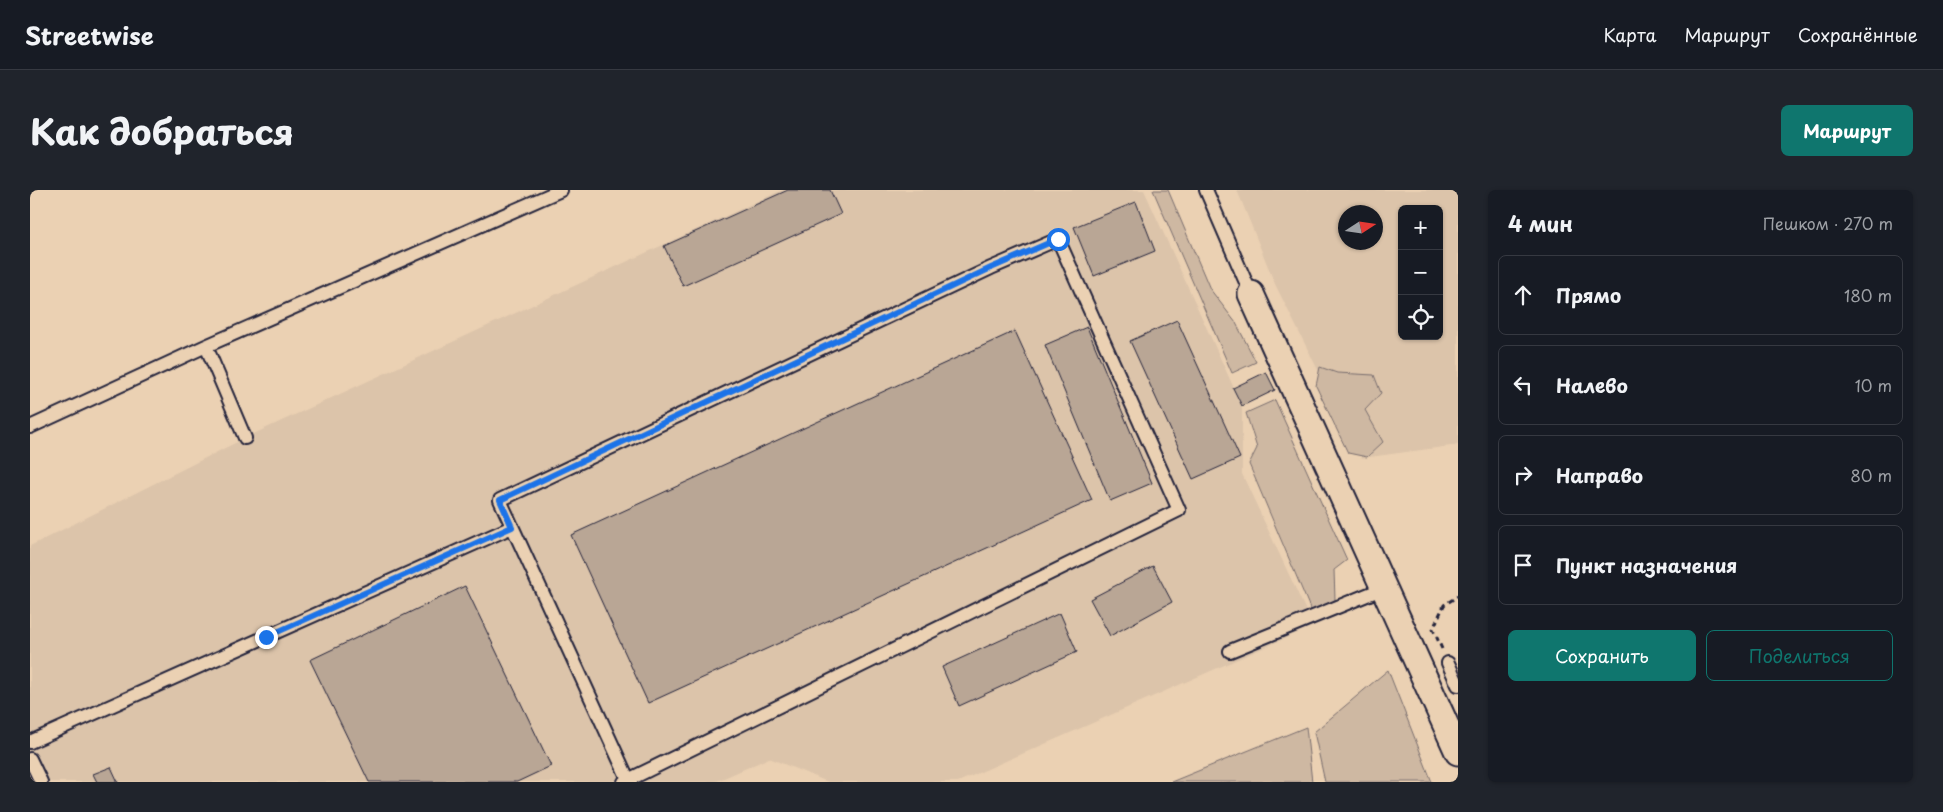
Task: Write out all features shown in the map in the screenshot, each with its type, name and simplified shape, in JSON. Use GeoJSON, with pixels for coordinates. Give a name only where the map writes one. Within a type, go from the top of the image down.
{"type":"FeatureCollection","features":[{"type":"Feature","properties":{"kind":"street"},"geometry":{"type":"LineString","coordinates":[[1252,294],[1458,752]]}},
{"type":"Feature","properties":{"kind":"lane"},"geometry":{"type":"LineString","coordinates":[[30,427],[206,346],[561,190]]}},
{"type":"Feature","properties":{"kind":"lane"},"geometry":{"type":"LineString","coordinates":[[1206,190],[1252,294]]}},
{"type":"Feature","properties":{"kind":"lane"},"geometry":{"type":"LineString","coordinates":[[1058,239],[1179,510],[626,781],[500,500],[982,272],[1058,239]]}},
{"type":"Feature","properties":{"kind":"lane"},"geometry":{"type":"LineString","coordinates":[[206,346],[245,438]]}},
{"type":"Feature","properties":{"kind":"lane"},"geometry":{"type":"LineString","coordinates":[[30,742],[512,527]]}},
{"type":"Feature","properties":{"kind":"lane"},"geometry":{"type":"LineString","coordinates":[[1230,650],[1384,588]]}},
{"type":"Feature","properties":{"kind":"lane"},"geometry":{"type":"LineString","coordinates":[[1448,663],[1458,685]]}},
{"type":"Feature","properties":{"kind":"lane"},"geometry":{"type":"LineString","coordinates":[[30,759],[41,782]]}},
{"type":"Feature","properties":{"kind":"path"},"geometry":{"type":"LineString","coordinates":[[1448,663],[1433,629],[1444,605],[1458,596]]}},
{"type":"Feature","properties":{"kind":"shaded area"},"geometry":{"type":"Polygon","coordinates":[[[782,190],[1144,190],[1242,406],[1242,474],[1313,626],[958,782],[828,782],[769,758],[715,782],[30,782],[30,546],[245,438],[782,190]]]}},
{"type":"Feature","properties":{"kind":"shaded area"},"geometry":{"type":"Polygon","coordinates":[[[1153,190],[1168,190],[1210,289],[1236,323],[1256,362],[1232,373],[1153,190]]]}},
{"type":"Feature","properties":{"kind":"shaded area"},"geometry":{"type":"Polygon","coordinates":[[[1237,190],[1458,190],[1458,445],[1362,458],[1275,284],[1237,190]]]}},
{"type":"Feature","properties":{"kind":"shaded area"},"geometry":{"type":"Polygon","coordinates":[[[1320,367],[1337,373],[1374,375],[1381,393],[1365,410],[1383,442],[1367,457],[1348,453],[1316,386],[1320,367]]]}},
{"type":"Feature","properties":{"kind":"shaded area"},"geometry":{"type":"Polygon","coordinates":[[[1275,400],[1347,560],[1334,570],[1335,600],[1312,613],[1249,464],[1257,448],[1246,413],[1275,400]]]}},
{"type":"Feature","properties":{"kind":"shaded area"},"geometry":{"type":"Polygon","coordinates":[[[1388,670],[1432,782],[1325,782],[1314,732],[1388,670]]]}},
{"type":"Feature","properties":{"kind":"shaded area"},"geometry":{"type":"Polygon","coordinates":[[[1306,727],[1312,782],[1171,782],[1306,727]]]}},
{"type":"Feature","properties":{"kind":"building"},"geometry":{"type":"Polygon","coordinates":[[[788,190],[830,190],[841,214],[683,286],[664,246],[788,190]]]}},
{"type":"Feature","properties":{"kind":"building"},"geometry":{"type":"Polygon","coordinates":[[[1136,202],[1155,251],[1094,276],[1074,227],[1136,202]]]}},
{"type":"Feature","properties":{"kind":"building"},"geometry":{"type":"Polygon","coordinates":[[[1177,320],[1240,458],[1193,479],[1130,341],[1177,320]]]}},
{"type":"Feature","properties":{"kind":"building"},"geometry":{"type":"Polygon","coordinates":[[[1087,327],[1152,483],[1110,501],[1045,345],[1087,327]]]}},
{"type":"Feature","properties":{"kind":"building"},"geometry":{"type":"Polygon","coordinates":[[[1015,331],[1092,500],[648,703],[571,535],[1015,331]]]}},
{"type":"Feature","properties":{"kind":"building"},"geometry":{"type":"Polygon","coordinates":[[[1266,372],[1275,390],[1242,406],[1233,388],[1266,372]]]}},
{"type":"Feature","properties":{"kind":"building"},"geometry":{"type":"Polygon","coordinates":[[[1153,566],[1172,602],[1110,636],[1090,599],[1153,566]]]}},
{"type":"Feature","properties":{"kind":"building"},"geometry":{"type":"Polygon","coordinates":[[[465,586],[551,766],[517,782],[369,782],[310,660],[465,586]]]}},
{"type":"Feature","properties":{"kind":"building"},"geometry":{"type":"Polygon","coordinates":[[[1060,613],[1077,652],[959,706],[942,667],[1060,613]]]}},
{"type":"Feature","properties":{"kind":"building"},"geometry":{"type":"Polygon","coordinates":[[[111,767],[118,782],[97,782],[93,774],[111,767]]]}},
{"type":"Feature","properties":{"kind":"route"},"geometry":{"type":"LineString","coordinates":[[266,637],[512,527],[500,500],[991,268],[1058,239]]}}]}
